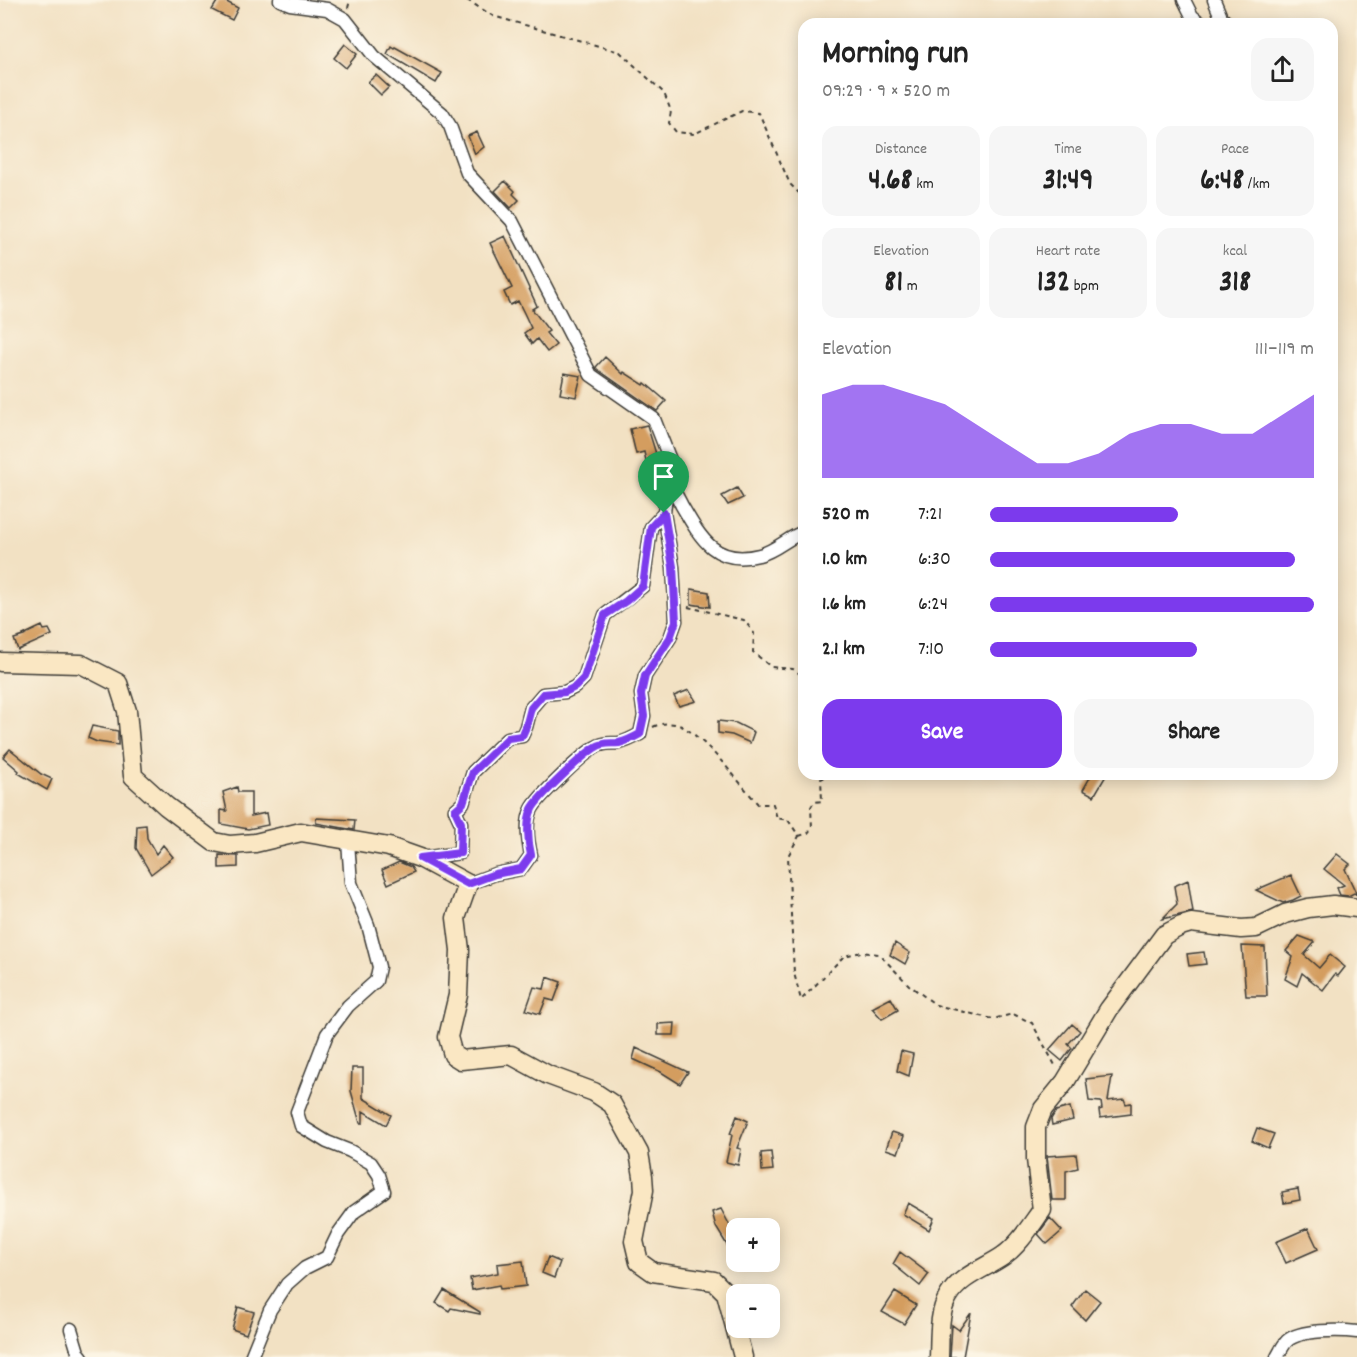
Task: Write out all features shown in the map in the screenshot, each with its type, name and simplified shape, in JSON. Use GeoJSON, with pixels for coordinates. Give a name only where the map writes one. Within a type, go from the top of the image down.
{"type":"FeatureCollection","features":[{"type":"Feature","properties":{"kind":"main road"},"geometry":{"type":"LineString","coordinates":[[0,662],[81,663],[118,682],[127,711],[133,776],[166,806],[214,843],[230,845],[255,843],[301,832],[348,842],[389,847],[420,858],[468,884],[456,918],[460,950],[458,995],[448,1037],[453,1055],[461,1060],[511,1055],[548,1075],[594,1092],[612,1104],[639,1153],[643,1176],[644,1190],[634,1241],[639,1262],[654,1272],[714,1281],[726,1293],[743,1357]]}},
{"type":"Feature","properties":{"kind":"main road"},"geometry":{"type":"LineString","coordinates":[[939,1357],[942,1314],[948,1297],[971,1274],[1005,1255],[1042,1210],[1036,1159],[1036,1128],[1043,1109],[1065,1082],[1109,1009],[1164,935],[1191,923],[1241,929],[1256,928],[1285,914],[1308,908],[1333,905],[1357,908]]}},
{"type":"Feature","properties":{"kind":"street"},"geometry":{"type":"LineString","coordinates":[[280,0],[290,4],[327,9],[345,20],[374,57],[442,113],[450,126],[466,173],[512,221],[591,375],[654,418],[670,460],[664,513],[673,567],[676,621],[670,638],[645,676],[641,694],[644,716],[640,734],[628,741],[605,743],[595,747],[546,791],[531,810],[528,842],[531,855],[521,869],[495,874],[468,884]]}},
{"type":"Feature","properties":{"kind":"street"},"geometry":{"type":"LineString","coordinates":[[1184,0],[1194,18]]}},
{"type":"Feature","properties":{"kind":"street"},"geometry":{"type":"LineString","coordinates":[[1214,0],[1222,18]]}},
{"type":"Feature","properties":{"kind":"street"},"geometry":{"type":"LineString","coordinates":[[667,483],[699,536],[720,554],[736,558],[761,555],[798,535]]}},
{"type":"Feature","properties":{"kind":"street"},"geometry":{"type":"LineString","coordinates":[[420,858],[460,853],[461,823],[455,810],[463,803],[473,772],[508,738],[522,736],[531,708],[543,694],[565,692],[575,687],[584,678],[605,615],[643,586],[651,527],[664,513]]}},
{"type":"Feature","properties":{"kind":"street"},"geometry":{"type":"LineString","coordinates":[[252,1357],[270,1310],[287,1284],[305,1268],[327,1257],[338,1234],[354,1212],[384,1191],[379,1175],[371,1163],[327,1142],[301,1126],[297,1112],[327,1034],[348,1006],[376,981],[379,967],[368,925],[351,883],[348,842]]}},
{"type":"Feature","properties":{"kind":"street"},"geometry":{"type":"LineString","coordinates":[[71,1329],[78,1352],[82,1357]]}},
{"type":"Feature","properties":{"kind":"street"},"geometry":{"type":"LineString","coordinates":[[1277,1357],[1287,1340],[1303,1334],[1342,1330],[1357,1332]]}},
{"type":"Feature","properties":{"kind":"path"},"geometry":{"type":"LineString","coordinates":[[467,0],[493,16],[620,52],[664,93],[671,111],[669,123],[676,132],[694,134],[742,111],[759,113],[790,184],[798,192]]}},
{"type":"Feature","properties":{"kind":"path"},"geometry":{"type":"LineString","coordinates":[[683,607],[744,620],[754,633],[753,652],[771,667],[793,669],[798,673]]}},
{"type":"Feature","properties":{"kind":"path"},"geometry":{"type":"LineString","coordinates":[[640,734],[661,723],[675,724],[685,728],[711,750],[758,804],[773,804],[777,818],[788,820],[799,836]]}},
{"type":"Feature","properties":{"kind":"path"},"geometry":{"type":"LineString","coordinates":[[821,780],[822,801],[814,802],[811,807],[812,828],[799,836],[788,856],[795,973],[801,1000],[844,956],[861,952],[879,954],[909,985],[936,1005],[993,1018],[1013,1014],[1032,1023],[1047,1054],[1065,1082]]}},
{"type":"Feature","properties":{"kind":"building"},"geometry":{"type":"Polygon","coordinates":[[[218,0],[223,0],[238,8],[232,20],[212,10],[218,0]]]}},
{"type":"Feature","properties":{"kind":"building"},"geometry":{"type":"Polygon","coordinates":[[[345,44],[357,54],[346,68],[334,58],[345,44]]]}},
{"type":"Feature","properties":{"kind":"building"},"geometry":{"type":"Polygon","coordinates":[[[391,46],[442,73],[436,83],[387,54],[391,46]]]}},
{"type":"Feature","properties":{"kind":"building"},"geometry":{"type":"Polygon","coordinates":[[[376,75],[389,87],[381,95],[368,82],[376,75]]]}},
{"type":"Feature","properties":{"kind":"building"},"geometry":{"type":"Polygon","coordinates":[[[477,132],[484,147],[475,154],[468,136],[477,132]]]}},
{"type":"Feature","properties":{"kind":"building"},"geometry":{"type":"Polygon","coordinates":[[[505,181],[515,191],[513,194],[519,200],[511,208],[495,191],[505,181]]]}},
{"type":"Feature","properties":{"kind":"building"},"geometry":{"type":"Polygon","coordinates":[[[505,236],[537,306],[532,309],[549,331],[546,333],[556,345],[547,352],[537,339],[532,344],[524,333],[531,328],[524,313],[518,301],[510,305],[504,292],[512,288],[490,243],[505,236]]]}},
{"type":"Feature","properties":{"kind":"building"},"geometry":{"type":"Polygon","coordinates":[[[605,357],[623,374],[624,372],[644,385],[645,383],[666,401],[657,411],[597,369],[596,367],[605,357]]]}},
{"type":"Feature","properties":{"kind":"building"},"geometry":{"type":"Polygon","coordinates":[[[564,373],[581,376],[576,397],[560,394],[564,373]]]}},
{"type":"Feature","properties":{"kind":"building"},"geometry":{"type":"Polygon","coordinates":[[[647,425],[661,470],[649,473],[644,452],[636,454],[630,429],[647,425]]]}},
{"type":"Feature","properties":{"kind":"building"},"geometry":{"type":"Polygon","coordinates":[[[737,488],[743,498],[728,505],[722,496],[737,488]]]}},
{"type":"Feature","properties":{"kind":"building"},"geometry":{"type":"Polygon","coordinates":[[[691,589],[709,592],[710,607],[691,604],[691,589]]]}},
{"type":"Feature","properties":{"kind":"building"},"geometry":{"type":"Polygon","coordinates":[[[42,626],[44,630],[49,629],[52,635],[18,650],[14,639],[42,626]]]}},
{"type":"Feature","properties":{"kind":"building"},"geometry":{"type":"Polygon","coordinates":[[[689,690],[696,701],[679,706],[674,696],[689,690]]]}},
{"type":"Feature","properties":{"kind":"building"},"geometry":{"type":"Polygon","coordinates":[[[718,721],[736,723],[754,732],[750,743],[732,735],[718,733],[718,721]]]}},
{"type":"Feature","properties":{"kind":"building"},"geometry":{"type":"Polygon","coordinates":[[[92,726],[118,731],[118,745],[97,742],[88,738],[92,726]]]}},
{"type":"Feature","properties":{"kind":"building"},"geometry":{"type":"Polygon","coordinates":[[[10,749],[41,774],[52,779],[47,790],[18,773],[19,771],[3,757],[10,749]]]}},
{"type":"Feature","properties":{"kind":"building"},"geometry":{"type":"Polygon","coordinates":[[[1089,780],[1103,780],[1094,796],[1083,790],[1089,780]]]}},
{"type":"Feature","properties":{"kind":"building"},"geometry":{"type":"Polygon","coordinates":[[[237,787],[238,792],[251,792],[251,816],[266,813],[268,825],[248,829],[221,824],[221,810],[227,811],[223,792],[237,787]]]}},
{"type":"Feature","properties":{"kind":"building"},"geometry":{"type":"Polygon","coordinates":[[[316,818],[355,820],[354,830],[316,823],[316,818]]]}},
{"type":"Feature","properties":{"kind":"building"},"geometry":{"type":"Polygon","coordinates":[[[146,825],[147,838],[156,854],[163,845],[173,857],[151,874],[136,848],[137,826],[146,825]]]}},
{"type":"Feature","properties":{"kind":"building"},"geometry":{"type":"Polygon","coordinates":[[[1337,854],[1350,864],[1345,869],[1357,895],[1354,893],[1348,896],[1340,895],[1337,888],[1344,885],[1324,869],[1337,854]]]}},
{"type":"Feature","properties":{"kind":"building"},"geometry":{"type":"Polygon","coordinates":[[[219,855],[238,856],[238,867],[219,868],[219,855]]]}},
{"type":"Feature","properties":{"kind":"building"},"geometry":{"type":"Polygon","coordinates":[[[399,862],[411,867],[414,872],[388,884],[382,870],[399,862]]]}},
{"type":"Feature","properties":{"kind":"building"},"geometry":{"type":"Polygon","coordinates":[[[1291,875],[1301,896],[1293,900],[1283,903],[1256,890],[1291,875]]]}},
{"type":"Feature","properties":{"kind":"building"},"geometry":{"type":"Polygon","coordinates":[[[1188,880],[1193,912],[1162,919],[1177,904],[1174,886],[1188,880]]]}},
{"type":"Feature","properties":{"kind":"building"},"geometry":{"type":"Polygon","coordinates":[[[1299,936],[1315,942],[1304,955],[1319,968],[1330,955],[1345,967],[1338,976],[1335,974],[1323,990],[1302,973],[1297,986],[1285,979],[1293,957],[1286,951],[1299,936]]]}},
{"type":"Feature","properties":{"kind":"building"},"geometry":{"type":"Polygon","coordinates":[[[895,943],[910,953],[905,964],[890,955],[895,943]]]}},
{"type":"Feature","properties":{"kind":"building"},"geometry":{"type":"Polygon","coordinates":[[[1242,946],[1265,947],[1267,996],[1246,996],[1242,946]]]}},
{"type":"Feature","properties":{"kind":"building"},"geometry":{"type":"Polygon","coordinates":[[[1204,952],[1206,964],[1189,966],[1187,954],[1204,952]]]}},
{"type":"Feature","properties":{"kind":"building"},"geometry":{"type":"Polygon","coordinates":[[[547,977],[561,982],[554,1001],[546,999],[540,1014],[526,1010],[534,987],[544,989],[547,977]]]}},
{"type":"Feature","properties":{"kind":"building"},"geometry":{"type":"Polygon","coordinates":[[[891,998],[898,1010],[882,1019],[872,1008],[891,998]]]}},
{"type":"Feature","properties":{"kind":"building"},"geometry":{"type":"Polygon","coordinates":[[[675,1023],[674,1035],[658,1035],[658,1024],[675,1023]]]}},
{"type":"Feature","properties":{"kind":"building"},"geometry":{"type":"Polygon","coordinates":[[[1072,1024],[1080,1031],[1068,1044],[1072,1048],[1062,1061],[1049,1050],[1072,1024]]]}},
{"type":"Feature","properties":{"kind":"building"},"geometry":{"type":"Polygon","coordinates":[[[636,1048],[688,1072],[680,1084],[633,1059],[636,1048]]]}},
{"type":"Feature","properties":{"kind":"building"},"geometry":{"type":"Polygon","coordinates":[[[901,1051],[913,1054],[909,1076],[897,1071],[901,1051]]]}},
{"type":"Feature","properties":{"kind":"building"},"geometry":{"type":"Polygon","coordinates":[[[352,1068],[363,1068],[363,1098],[391,1115],[386,1125],[363,1111],[363,1123],[360,1123],[351,1091],[352,1068]]]}},
{"type":"Feature","properties":{"kind":"building"},"geometry":{"type":"Polygon","coordinates":[[[1112,1076],[1108,1101],[1124,1099],[1126,1104],[1131,1103],[1131,1114],[1100,1118],[1101,1102],[1089,1101],[1086,1079],[1112,1076]]]}},
{"type":"Feature","properties":{"kind":"building"},"geometry":{"type":"Polygon","coordinates":[[[1070,1107],[1073,1120],[1052,1125],[1051,1119],[1056,1111],[1070,1107]]]}},
{"type":"Feature","properties":{"kind":"building"},"geometry":{"type":"Polygon","coordinates":[[[737,1116],[748,1121],[737,1148],[741,1149],[738,1165],[726,1162],[732,1135],[730,1134],[737,1116]]]}},
{"type":"Feature","properties":{"kind":"building"},"geometry":{"type":"Polygon","coordinates":[[[1257,1128],[1274,1134],[1268,1148],[1252,1141],[1257,1128]]]}},
{"type":"Feature","properties":{"kind":"building"},"geometry":{"type":"Polygon","coordinates":[[[892,1132],[904,1136],[898,1153],[886,1149],[892,1132]]]}},
{"type":"Feature","properties":{"kind":"building"},"geometry":{"type":"Polygon","coordinates":[[[771,1152],[773,1170],[762,1171],[761,1153],[771,1152]]]}},
{"type":"Feature","properties":{"kind":"building"},"geometry":{"type":"Polygon","coordinates":[[[1076,1154],[1078,1168],[1066,1171],[1066,1200],[1052,1200],[1047,1156],[1076,1154]]]}},
{"type":"Feature","properties":{"kind":"building"},"geometry":{"type":"Polygon","coordinates":[[[1298,1189],[1300,1200],[1284,1203],[1282,1192],[1298,1189]]]}},
{"type":"Feature","properties":{"kind":"building"},"geometry":{"type":"Polygon","coordinates":[[[908,1203],[934,1218],[929,1230],[903,1214],[908,1203]]]}},
{"type":"Feature","properties":{"kind":"building"},"geometry":{"type":"Polygon","coordinates":[[[721,1209],[726,1218],[726,1243],[716,1227],[712,1212],[721,1209]]]}},
{"type":"Feature","properties":{"kind":"building"},"geometry":{"type":"Polygon","coordinates":[[[1050,1218],[1062,1231],[1047,1244],[1038,1234],[1050,1218]]]}},
{"type":"Feature","properties":{"kind":"building"},"geometry":{"type":"Polygon","coordinates":[[[1308,1228],[1318,1249],[1286,1263],[1276,1242],[1308,1228]]]}},
{"type":"Feature","properties":{"kind":"building"},"geometry":{"type":"Polygon","coordinates":[[[900,1252],[929,1274],[920,1286],[893,1264],[900,1252]]]}},
{"type":"Feature","properties":{"kind":"building"},"geometry":{"type":"Polygon","coordinates":[[[548,1257],[560,1262],[554,1278],[542,1273],[548,1257]]]}},
{"type":"Feature","properties":{"kind":"building"},"geometry":{"type":"Polygon","coordinates":[[[523,1261],[526,1286],[500,1289],[499,1285],[472,1290],[470,1278],[498,1273],[497,1264],[523,1261]]]}},
{"type":"Feature","properties":{"kind":"building"},"geometry":{"type":"Polygon","coordinates":[[[1085,1289],[1100,1301],[1085,1320],[1072,1307],[1085,1289]]]}},
{"type":"Feature","properties":{"kind":"building"},"geometry":{"type":"Polygon","coordinates":[[[444,1290],[480,1314],[451,1308],[449,1311],[436,1303],[444,1290]]]}},
{"type":"Feature","properties":{"kind":"building"},"geometry":{"type":"Polygon","coordinates":[[[895,1292],[916,1305],[904,1324],[882,1312],[895,1292]]]}},
{"type":"Feature","properties":{"kind":"building"},"geometry":{"type":"Polygon","coordinates":[[[238,1307],[254,1312],[246,1334],[232,1329],[238,1307]]]}},
{"type":"Feature","properties":{"kind":"building"},"geometry":{"type":"Polygon","coordinates":[[[971,1313],[963,1357],[950,1357],[952,1325],[959,1330],[971,1313]]]}},
{"type":"Feature","properties":{"kind":"route"},"geometry":{"type":"LineString","coordinates":[[664,513],[673,567],[676,621],[670,638],[645,676],[641,694],[644,716],[640,734],[628,741],[605,743],[595,747],[546,791],[531,810],[528,842],[531,855],[521,869],[495,874],[468,884],[420,858],[460,853],[461,823],[455,810],[463,803],[473,772],[508,738],[522,736],[531,708],[543,694],[565,692],[575,687],[584,678],[605,615],[643,586],[651,527],[664,513]]}}]}
